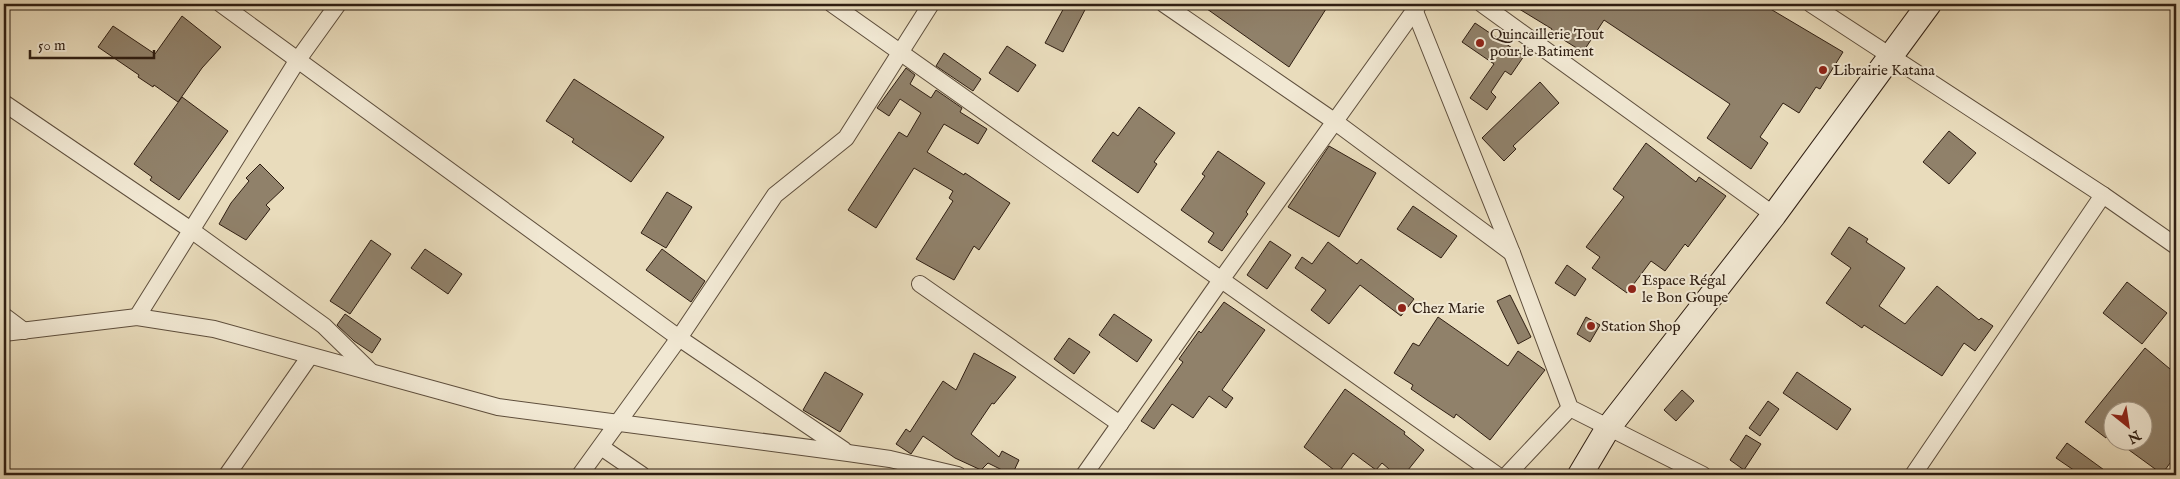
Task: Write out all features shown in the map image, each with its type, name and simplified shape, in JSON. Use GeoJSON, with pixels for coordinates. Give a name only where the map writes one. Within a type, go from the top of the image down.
{"type":"FeatureCollection","features":[{"type":"Feature","properties":{"kind":"street"},"geometry":{"type":"LineString","coordinates":[[221,4],[678,338],[848,453]]}},
{"type":"Feature","properties":{"kind":"street"},"geometry":{"type":"LineString","coordinates":[[136,317],[297,61],[338,4]]}},
{"type":"Feature","properties":{"kind":"street"},"geometry":{"type":"LineString","coordinates":[[832,4],[1497,475]]}},
{"type":"Feature","properties":{"kind":"street"},"geometry":{"type":"LineString","coordinates":[[580,475],[620,422],[775,195],[846,138],[931,4]]}},
{"type":"Feature","properties":{"kind":"street"},"geometry":{"type":"LineString","coordinates":[[1164,4],[1334,120],[1512,253]]}},
{"type":"Feature","properties":{"kind":"street"},"geometry":{"type":"LineString","coordinates":[[1482,4],[1774,215]]}},
{"type":"Feature","properties":{"kind":"street"},"geometry":{"type":"LineString","coordinates":[[1811,4],[2103,195],[2176,246]]}},
{"type":"Feature","properties":{"kind":"street"},"geometry":{"type":"LineString","coordinates":[[1580,475],[1608,428],[1774,215],[1929,4]]}},
{"type":"Feature","properties":{"kind":"street"},"geometry":{"type":"LineString","coordinates":[[1084,475],[1416,6]]}},
{"type":"Feature","properties":{"kind":"street"},"geometry":{"type":"LineString","coordinates":[[1416,6],[1570,408],[1703,475]]}},
{"type":"Feature","properties":{"kind":"street"},"geometry":{"type":"LineString","coordinates":[[4,103],[191,230],[324,326],[372,372]]}},
{"type":"Feature","properties":{"kind":"street"},"geometry":{"type":"LineString","coordinates":[[1913,475],[2103,195]]}},
{"type":"Feature","properties":{"kind":"street"},"geometry":{"type":"LineString","coordinates":[[920,284],[1120,424]]}},
{"type":"Feature","properties":{"kind":"street"},"geometry":{"type":"LineString","coordinates":[[4,316],[24,331]]}},
{"type":"Feature","properties":{"kind":"street"},"geometry":{"type":"LineString","coordinates":[[4,333],[136,317],[214,329],[498,407],[890,459],[958,475]]}},
{"type":"Feature","properties":{"kind":"street"},"geometry":{"type":"LineString","coordinates":[[227,475],[310,356]]}},
{"type":"Feature","properties":{"kind":"street"},"geometry":{"type":"LineString","coordinates":[[1507,475],[1570,408]]}},
{"type":"Feature","properties":{"kind":"street"},"geometry":{"type":"LineString","coordinates":[[601,447],[642,475]]}},
{"type":"Feature","properties":{"kind":"street"},"geometry":{"type":"LineString","coordinates":[[890,459],[914,475]]}},
{"type":"Feature","properties":{"kind":"building"},"geometry":{"type":"Polygon","coordinates":[[[1066,4],[1088,4],[1063,52],[1045,43],[1066,4]]]}},
{"type":"Feature","properties":{"kind":"building"},"geometry":{"type":"Polygon","coordinates":[[[1200,4],[1318,4],[1326,9],[1289,67],[1200,4]]]}},
{"type":"Feature","properties":{"kind":"building"},"geometry":{"type":"Polygon","coordinates":[[[1511,4],[1762,4],[1843,52],[1820,89],[1816,87],[1799,113],[1783,103],[1760,137],[1768,143],[1751,169],[1707,138],[1730,104],[1604,20],[1583,52],[1551,32],[1552,29],[1511,4]]]}},
{"type":"Feature","properties":{"kind":"building"},"geometry":{"type":"Polygon","coordinates":[[[182,16],[221,47],[202,68],[178,102],[154,85],[153,87],[138,77],[139,75],[98,47],[113,26],[155,54],[182,16]]]}},
{"type":"Feature","properties":{"kind":"building"},"geometry":{"type":"Polygon","coordinates":[[[1475,23],[1524,56],[1511,75],[1505,71],[1491,92],[1496,97],[1487,110],[1470,98],[1494,64],[1462,42],[1475,23]]]}},
{"type":"Feature","properties":{"kind":"building"},"geometry":{"type":"Polygon","coordinates":[[[1007,46],[1036,65],[1018,92],[989,73],[1007,46]]]}},
{"type":"Feature","properties":{"kind":"building"},"geometry":{"type":"Polygon","coordinates":[[[944,53],[981,79],[973,91],[936,66],[944,53]]]}},
{"type":"Feature","properties":{"kind":"building"},"geometry":{"type":"Polygon","coordinates":[[[906,68],[915,75],[910,84],[931,98],[936,90],[962,108],[960,112],[987,129],[978,144],[944,124],[927,152],[964,175],[965,173],[1010,203],[979,250],[974,246],[954,280],[916,259],[953,201],[949,198],[953,191],[914,168],[876,228],[848,210],[899,132],[907,137],[921,113],[900,99],[889,116],[877,108],[906,68]]]}},
{"type":"Feature","properties":{"kind":"building"},"geometry":{"type":"Polygon","coordinates":[[[574,79],[664,137],[631,182],[572,142],[574,139],[546,121],[574,79]]]}},
{"type":"Feature","properties":{"kind":"building"},"geometry":{"type":"Polygon","coordinates":[[[1540,82],[1559,103],[1513,146],[1516,149],[1504,161],[1482,138],[1540,82]]]}},
{"type":"Feature","properties":{"kind":"building"},"geometry":{"type":"Polygon","coordinates":[[[182,97],[228,131],[179,200],[150,180],[152,177],[134,164],[182,97]]]}},
{"type":"Feature","properties":{"kind":"building"},"geometry":{"type":"Polygon","coordinates":[[[1139,107],[1175,133],[1154,162],[1157,164],[1138,193],[1092,161],[1113,132],[1118,136],[1139,107]]]}},
{"type":"Feature","properties":{"kind":"building"},"geometry":{"type":"Polygon","coordinates":[[[1949,131],[1976,153],[1949,184],[1923,162],[1949,131]]]}},
{"type":"Feature","properties":{"kind":"building"},"geometry":{"type":"Polygon","coordinates":[[[1646,143],[1696,182],[1699,177],[1726,196],[1688,247],[1685,244],[1665,271],[1651,261],[1627,293],[1592,268],[1600,257],[1586,247],[1624,197],[1613,189],[1646,143]]]}},
{"type":"Feature","properties":{"kind":"building"},"geometry":{"type":"Polygon","coordinates":[[[1329,146],[1376,173],[1339,237],[1288,207],[1329,146]]]}},
{"type":"Feature","properties":{"kind":"building"},"geometry":{"type":"Polygon","coordinates":[[[1218,151],[1265,183],[1246,212],[1248,214],[1222,251],[1208,242],[1214,233],[1181,210],[1205,176],[1202,174],[1218,151]]]}},
{"type":"Feature","properties":{"kind":"building"},"geometry":{"type":"Polygon","coordinates":[[[260,164],[284,188],[266,205],[270,209],[246,240],[219,224],[231,203],[249,181],[246,178],[260,164]]]}},
{"type":"Feature","properties":{"kind":"building"},"geometry":{"type":"Polygon","coordinates":[[[667,192],[692,207],[666,248],[641,233],[667,192]]]}},
{"type":"Feature","properties":{"kind":"building"},"geometry":{"type":"Polygon","coordinates":[[[1413,206],[1457,236],[1441,258],[1397,229],[1413,206]]]}},
{"type":"Feature","properties":{"kind":"building"},"geometry":{"type":"Polygon","coordinates":[[[1849,227],[1868,239],[1866,242],[1905,268],[1879,306],[1905,324],[1937,286],[1979,320],[1981,318],[1993,326],[1975,351],[1964,343],[1942,376],[1864,325],[1862,328],[1826,303],[1851,268],[1831,254],[1849,227]]]}},
{"type":"Feature","properties":{"kind":"building"},"geometry":{"type":"Polygon","coordinates":[[[371,240],[391,254],[350,314],[330,301],[371,240]]]}},
{"type":"Feature","properties":{"kind":"building"},"geometry":{"type":"Polygon","coordinates":[[[1270,241],[1291,255],[1267,289],[1247,275],[1270,241]]]}},
{"type":"Feature","properties":{"kind":"building"},"geometry":{"type":"Polygon","coordinates":[[[1328,242],[1357,264],[1361,259],[1414,299],[1401,316],[1360,285],[1329,324],[1311,310],[1326,290],[1295,268],[1302,257],[1312,264],[1328,242]]]}},
{"type":"Feature","properties":{"kind":"building"},"geometry":{"type":"Polygon","coordinates":[[[425,249],[462,274],[448,294],[411,268],[425,249]]]}},
{"type":"Feature","properties":{"kind":"building"},"geometry":{"type":"Polygon","coordinates":[[[662,249],[705,281],[691,302],[646,270],[662,249]]]}},
{"type":"Feature","properties":{"kind":"building"},"geometry":{"type":"Polygon","coordinates":[[[1567,265],[1586,279],[1575,296],[1555,283],[1567,265]]]}},
{"type":"Feature","properties":{"kind":"building"},"geometry":{"type":"Polygon","coordinates":[[[2127,282],[2167,313],[2142,344],[2103,313],[2127,282]]]}},
{"type":"Feature","properties":{"kind":"building"},"geometry":{"type":"Polygon","coordinates":[[[1510,295],[1531,337],[1518,344],[1497,301],[1510,295]]]}},
{"type":"Feature","properties":{"kind":"building"},"geometry":{"type":"Polygon","coordinates":[[[1224,302],[1265,330],[1222,390],[1233,398],[1226,408],[1209,396],[1193,418],[1172,404],[1154,429],[1141,421],[1183,362],[1179,359],[1199,331],[1201,333],[1224,302]]]}},
{"type":"Feature","properties":{"kind":"building"},"geometry":{"type":"Polygon","coordinates":[[[345,314],[381,339],[372,353],[354,341],[337,325],[345,314]]]}},
{"type":"Feature","properties":{"kind":"building"},"geometry":{"type":"Polygon","coordinates":[[[1114,314],[1152,340],[1137,362],[1099,335],[1114,314]]]}},
{"type":"Feature","properties":{"kind":"building"},"geometry":{"type":"Polygon","coordinates":[[[1438,317],[1508,366],[1518,351],[1545,370],[1490,440],[1456,414],[1454,418],[1411,389],[1413,385],[1394,373],[1413,343],[1419,346],[1438,317]]]}},
{"type":"Feature","properties":{"kind":"building"},"geometry":{"type":"Polygon","coordinates":[[[1586,317],[1600,325],[1590,342],[1577,334],[1586,317]]]}},
{"type":"Feature","properties":{"kind":"building"},"geometry":{"type":"Polygon","coordinates":[[[1069,338],[1090,352],[1074,374],[1054,359],[1069,338]]]}},
{"type":"Feature","properties":{"kind":"building"},"geometry":{"type":"Polygon","coordinates":[[[2145,348],[2176,374],[2176,455],[2162,474],[2132,452],[2152,452],[2152,402],[2102,402],[2102,435],[2085,422],[2145,348]]]}},
{"type":"Feature","properties":{"kind":"building"},"geometry":{"type":"Polygon","coordinates":[[[974,353],[1016,377],[994,404],[992,403],[971,434],[999,457],[1002,451],[1019,460],[1012,475],[988,463],[981,470],[955,458],[923,436],[911,454],[896,444],[906,429],[910,432],[943,381],[956,390],[974,353]]]}},
{"type":"Feature","properties":{"kind":"building"},"geometry":{"type":"Polygon","coordinates":[[[825,372],[863,394],[840,432],[803,410],[825,372]]]}},
{"type":"Feature","properties":{"kind":"building"},"geometry":{"type":"Polygon","coordinates":[[[1797,372],[1851,409],[1837,430],[1783,393],[1797,372]]]}},
{"type":"Feature","properties":{"kind":"building"},"geometry":{"type":"Polygon","coordinates":[[[1345,389],[1405,432],[1404,434],[1424,450],[1404,475],[1396,475],[1382,463],[1376,470],[1353,453],[1338,473],[1304,447],[1345,389]]]}},
{"type":"Feature","properties":{"kind":"building"},"geometry":{"type":"Polygon","coordinates":[[[1682,390],[1694,401],[1676,421],[1664,410],[1682,390]]]}},
{"type":"Feature","properties":{"kind":"building"},"geometry":{"type":"Polygon","coordinates":[[[1768,401],[1779,409],[1760,436],[1749,428],[1768,401]]]}},
{"type":"Feature","properties":{"kind":"building"},"geometry":{"type":"Polygon","coordinates":[[[1746,435],[1761,444],[1744,470],[1730,460],[1746,435]]]}},
{"type":"Feature","properties":{"kind":"building"},"geometry":{"type":"Polygon","coordinates":[[[2067,443],[2111,475],[2081,475],[2056,458],[2067,443]]]}},
{"type":"Feature","properties":{"kind":"place","name":"Quincaillerie Tout pour le Batiment"},"geometry":{"type":"Point","coordinates":[1480,43]}},
{"type":"Feature","properties":{"kind":"place","name":"Librairie Katana"},"geometry":{"type":"Point","coordinates":[1823,70]}},
{"type":"Feature","properties":{"kind":"place","name":"Espace Régal le Bon Goupe"},"geometry":{"type":"Point","coordinates":[1632,289]}},
{"type":"Feature","properties":{"kind":"place","name":"Chez Marie"},"geometry":{"type":"Point","coordinates":[1402,308]}},
{"type":"Feature","properties":{"kind":"place","name":"Station Shop"},"geometry":{"type":"Point","coordinates":[1591,326]}}]}
